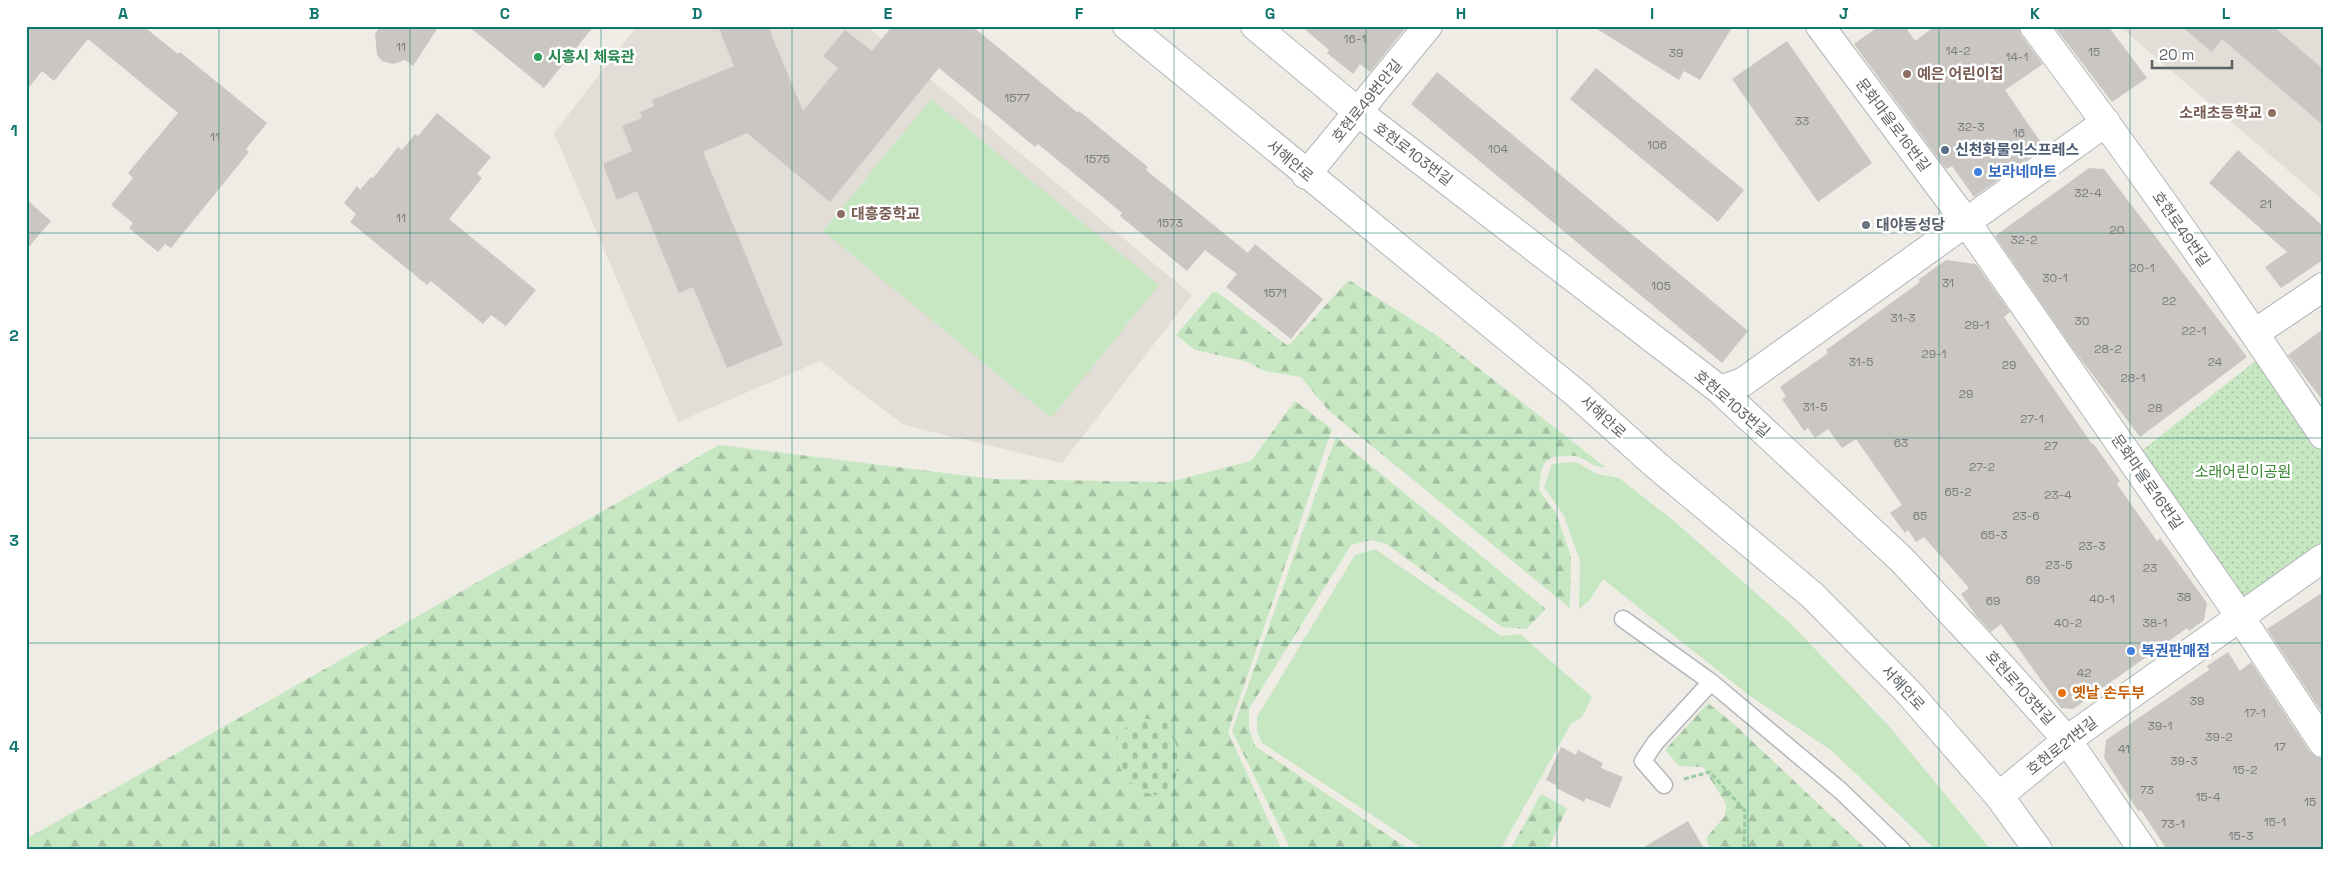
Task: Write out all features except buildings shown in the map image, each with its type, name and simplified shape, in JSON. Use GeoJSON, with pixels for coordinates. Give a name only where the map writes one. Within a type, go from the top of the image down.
{"type":"FeatureCollection","features":[{"type":"Feature","properties":{"kind":"street","name":"서해안로"},"geometry":{"type":"LineString","coordinates":[[1127,26],[1306,175],[1578,395],[1656,465],[1812,595],[1909,693],[1999,796],[2038,850]]}},
{"type":"Feature","properties":{"kind":"street","name":"호현로103번길"},"geometry":{"type":"LineString","coordinates":[[1255,26],[1358,112],[1720,390],[1902,560],[2067,740],[2143,850]]}},
{"type":"Feature","properties":{"kind":"street","name":"호현로49번안길"},"geometry":{"type":"LineString","coordinates":[[1306,175],[1428,26]]}},
{"type":"Feature","properties":{"kind":"street","name":"문화마을로16번길"},"geometry":{"type":"LineString","coordinates":[[1820,26],[1967,223],[2240,616],[2323,743]]}},
{"type":"Feature","properties":{"kind":"street","name":"호현로49번길"},"geometry":{"type":"LineString","coordinates":[[2034,26],[2106,122],[2255,333],[2323,435]]}},
{"type":"Feature","properties":{"kind":"street"},"geometry":{"type":"LineString","coordinates":[[1720,390],[1743,382],[2106,122]]}},
{"type":"Feature","properties":{"kind":"street"},"geometry":{"type":"LineString","coordinates":[[2255,333],[2323,287]]}},
{"type":"Feature","properties":{"kind":"street","name":"호현로21번길"},"geometry":{"type":"LineString","coordinates":[[1999,796],[2067,740],[2323,558]]}},
{"type":"Feature","properties":{"kind":"lane"},"geometry":{"type":"LineString","coordinates":[[1623,619],[1711,682],[1840,791],[1902,850]]}},
{"type":"Feature","properties":{"kind":"lane"},"geometry":{"type":"LineString","coordinates":[[1664,784],[1643,761],[1656,743],[1711,682]]}},
{"type":"Feature","properties":{"kind":"path"},"geometry":{"type":"LineString","coordinates":[[1664,784],[1710,772],[1746,811],[1744,850]]}},
{"type":"Feature","properties":{"kind":"shaded area","name":"대흥중학교"},"geometry":{"type":"Polygon","coordinates":[[[637,26],[866,26],[1192,295],[1062,463],[904,425],[820,361],[678,422],[554,133],[637,26]]]}},
{"type":"Feature","properties":{"kind":"shaded area","name":"소래초등학교"},"geometry":{"type":"Polygon","coordinates":[[[2119,26],[2323,26],[2323,200],[2119,26]]]}},
{"type":"Feature","properties":{"kind":"green space"},"geometry":{"type":"Polygon","coordinates":[[[931,99],[1159,285],[1051,418],[823,231],[931,99]]]}},
{"type":"Feature","properties":{"kind":"green space"},"geometry":{"type":"Polygon","coordinates":[[[1349,280],[1436,335],[1605,467],[1595,466],[1577,456],[1565,456],[1551,458],[1542,470],[1539,490],[1556,513],[1571,557],[1570,608],[1329,411],[1301,377],[1265,371],[1245,361],[1195,350],[1176,335],[1213,292],[1217,292],[1288,346],[1349,280]]]}},
{"type":"Feature","properties":{"kind":"green space","name":"소래어린이공원"},"geometry":{"type":"Polygon","coordinates":[[[2263,355],[2323,444],[2323,551],[2241,608],[2135,456],[2263,355]]]}},
{"type":"Feature","properties":{"kind":"green space"},"geometry":{"type":"Polygon","coordinates":[[[1295,401],[1332,429],[1228,732],[1282,850],[26,850],[26,839],[719,445],[993,479],[1169,482],[1251,461],[1295,401]]]}},
{"type":"Feature","properties":{"kind":"green space"},"geometry":{"type":"Polygon","coordinates":[[[1336,437],[1546,609],[1526,629],[1502,627],[1386,544],[1371,540],[1351,545],[1249,709],[1249,729],[1255,746],[1410,850],[1291,850],[1232,731],[1336,437]]]}},
{"type":"Feature","properties":{"kind":"green space"},"geometry":{"type":"Polygon","coordinates":[[[1576,462],[1597,474],[1619,478],[1674,521],[1791,624],[1888,725],[1991,850],[1936,850],[1832,751],[1750,696],[1603,579],[1589,601],[1579,609],[1580,561],[1564,516],[1544,487],[1552,464],[1576,462]]]}},
{"type":"Feature","properties":{"kind":"green space"},"geometry":{"type":"Polygon","coordinates":[[[1375,549],[1501,636],[1520,634],[1592,697],[1582,717],[1571,724],[1500,850],[1425,850],[1262,743],[1257,732],[1257,717],[1355,555],[1375,549]]]}},
{"type":"Feature","properties":{"kind":"green space"},"geometry":{"type":"Polygon","coordinates":[[[1708,703],[1736,726],[1867,850],[1711,850],[1706,838],[1725,816],[1726,804],[1703,767],[1679,766],[1665,750],[1708,703]]]}},
{"type":"Feature","properties":{"kind":"green space"},"geometry":{"type":"Polygon","coordinates":[[[1142,718],[1169,723],[1178,751],[1176,778],[1161,796],[1138,791],[1120,768],[1114,741],[1119,732],[1142,718]]]}},
{"type":"Feature","properties":{"kind":"green space"},"geometry":{"type":"Polygon","coordinates":[[[1541,794],[1567,808],[1548,850],[1510,850],[1541,794]]]}},
{"type":"Feature","properties":{"kind":"place","name":"시흥시 체육관"},"geometry":{"type":"Point","coordinates":[538,57]}},
{"type":"Feature","properties":{"kind":"place","name":"예은 어린이집"},"geometry":{"type":"Point","coordinates":[1907,74]}},
{"type":"Feature","properties":{"kind":"place","name":"소래초등학교"},"geometry":{"type":"Point","coordinates":[2272,113]}},
{"type":"Feature","properties":{"kind":"place","name":"신천화물익스프레스"},"geometry":{"type":"Point","coordinates":[1945,150]}},
{"type":"Feature","properties":{"kind":"place","name":"보라네마트"},"geometry":{"type":"Point","coordinates":[1978,172]}},
{"type":"Feature","properties":{"kind":"place","name":"대흥중학교"},"geometry":{"type":"Point","coordinates":[841,214]}},
{"type":"Feature","properties":{"kind":"place","name":"대야동성당"},"geometry":{"type":"Point","coordinates":[1866,225]}},
{"type":"Feature","properties":{"kind":"place","name":"복권판매점"},"geometry":{"type":"Point","coordinates":[2131,651]}},
{"type":"Feature","properties":{"kind":"place","name":"옛날 손두부"},"geometry":{"type":"Point","coordinates":[2062,693]}}]}
